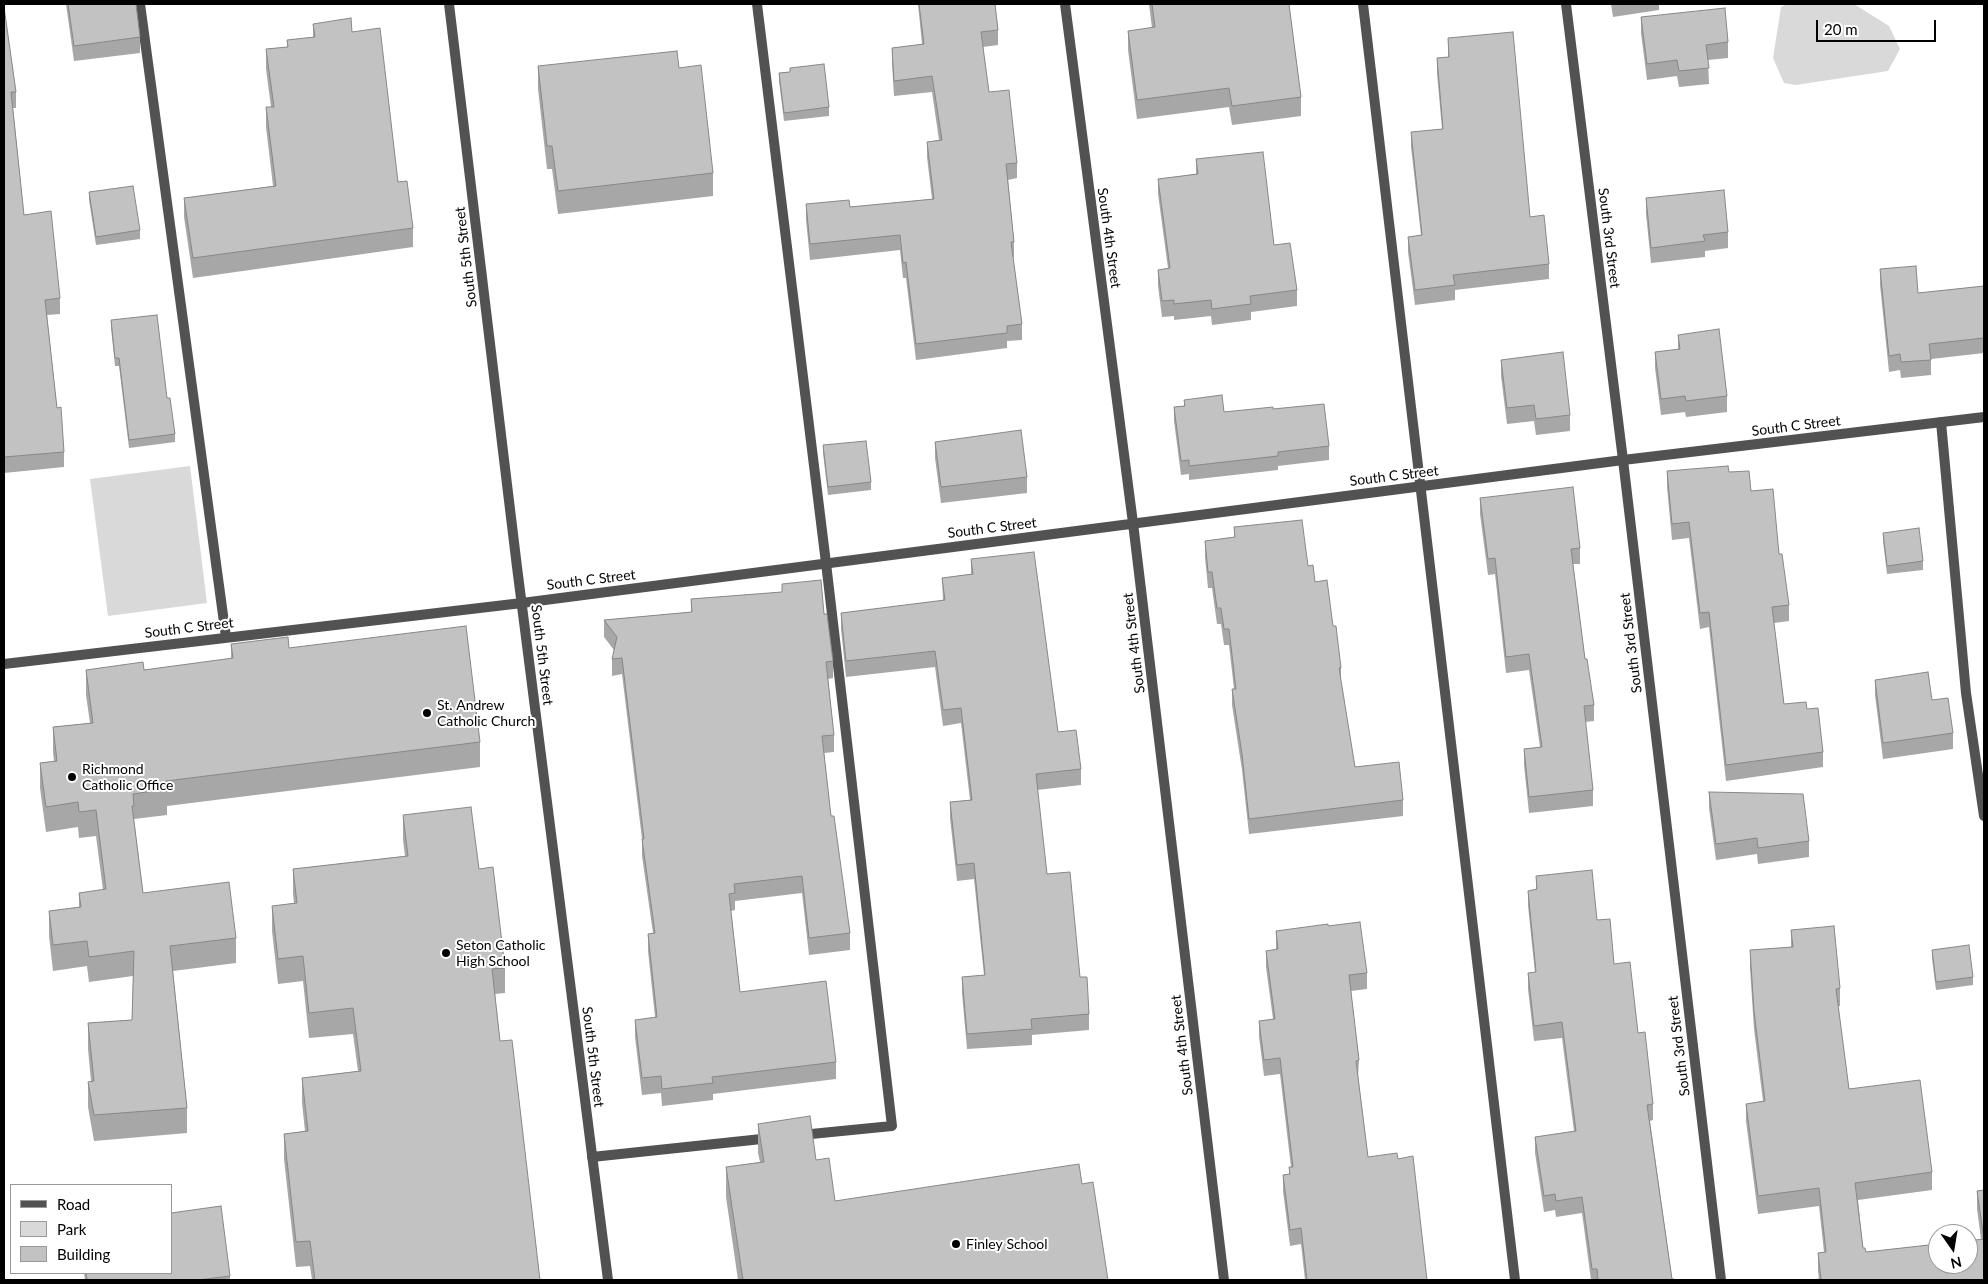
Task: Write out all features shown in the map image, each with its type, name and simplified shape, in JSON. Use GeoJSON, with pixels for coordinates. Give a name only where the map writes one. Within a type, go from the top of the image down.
{"type":"FeatureCollection","features":[{"type":"Feature","properties":{"kind":"street"},"geometry":{"type":"LineString","coordinates":[[140,4],[226,638]]}},
{"type":"Feature","properties":{"kind":"street","name":"South 5th Street"},"geometry":{"type":"LineString","coordinates":[[449,4],[522,603],[608,1280]]}},
{"type":"Feature","properties":{"kind":"street"},"geometry":{"type":"LineString","coordinates":[[592,1157],[892,1126],[826,563],[757,4]]}},
{"type":"Feature","properties":{"kind":"street","name":"South 4th Street"},"geometry":{"type":"LineString","coordinates":[[1065,4],[1133,523],[1224,1280]]}},
{"type":"Feature","properties":{"kind":"street"},"geometry":{"type":"LineString","coordinates":[[1363,4],[1516,1280]]}},
{"type":"Feature","properties":{"kind":"street","name":"South 3rd Street"},"geometry":{"type":"LineString","coordinates":[[1566,4],[1623,460],[1721,1280]]}},
{"type":"Feature","properties":{"kind":"street","name":"South C Street"},"geometry":{"type":"LineString","coordinates":[[4,664],[522,603],[1623,460],[1984,417]]}},
{"type":"Feature","properties":{"kind":"street"},"geometry":{"type":"LineString","coordinates":[[1941,422],[1966,693],[1984,816]]}},
{"type":"Feature","properties":{"kind":"green space"},"geometry":{"type":"Polygon","coordinates":[[[1787,4],[1854,4],[1889,26],[1900,49],[1888,71],[1796,85],[1784,83],[1773,58],[1781,7],[1787,4]]]}},
{"type":"Feature","properties":{"kind":"green space"},"geometry":{"type":"Polygon","coordinates":[[[190,466],[207,603],[108,616],[90,479],[190,466]]]}},
{"type":"Feature","properties":{"kind":"building"},"geometry":{"type":"Polygon","coordinates":[[[68,4],[136,4],[140,37],[74,46],[68,4]]]}},
{"type":"Feature","properties":{"kind":"building"},"geometry":{"type":"Polygon","coordinates":[[[919,4],[995,4],[998,30],[981,32],[989,92],[1009,90],[1017,163],[1006,164],[1014,242],[1011,242],[1022,324],[1007,326],[1007,333],[916,344],[906,262],[903,263],[900,235],[810,244],[806,204],[849,200],[850,207],[934,199],[927,142],[942,140],[932,76],[894,81],[892,48],[924,44],[919,4]]]}},
{"type":"Feature","properties":{"kind":"building"},"geometry":{"type":"Polygon","coordinates":[[[1152,4],[1289,4],[1301,97],[1232,106],[1229,88],[1137,100],[1128,31],[1155,27],[1152,4]]]}},
{"type":"Feature","properties":{"kind":"building"},"geometry":{"type":"Polygon","coordinates":[[[4,7],[16,92],[11,92],[24,215],[51,211],[60,298],[45,300],[57,408],[61,407],[64,452],[4,457],[4,7]]]}},
{"type":"Feature","properties":{"kind":"building"},"geometry":{"type":"Polygon","coordinates":[[[1725,8],[1728,42],[1706,45],[1709,68],[1679,71],[1677,60],[1647,64],[1641,17],[1725,8]]]}},
{"type":"Feature","properties":{"kind":"building"},"geometry":{"type":"Polygon","coordinates":[[[351,18],[352,32],[380,28],[398,182],[407,181],[413,228],[193,258],[184,198],[276,186],[266,107],[274,107],[266,49],[288,47],[287,40],[315,37],[313,24],[351,18]]]}},
{"type":"Feature","properties":{"kind":"building"},"geometry":{"type":"Polygon","coordinates":[[[1513,32],[1530,217],[1544,215],[1549,264],[1453,275],[1455,285],[1415,290],[1408,237],[1422,235],[1411,132],[1443,129],[1437,58],[1449,57],[1448,38],[1513,32]]]}},
{"type":"Feature","properties":{"kind":"building"},"geometry":{"type":"Polygon","coordinates":[[[677,51],[679,68],[701,65],[713,173],[558,191],[552,146],[547,146],[538,66],[677,51]]]}},
{"type":"Feature","properties":{"kind":"building"},"geometry":{"type":"Polygon","coordinates":[[[824,64],[829,107],[784,113],[779,73],[790,72],[790,68],[824,64]]]}},
{"type":"Feature","properties":{"kind":"building"},"geometry":{"type":"Polygon","coordinates":[[[1263,152],[1274,245],[1290,243],[1297,290],[1250,296],[1251,304],[1212,309],[1211,300],[1174,304],[1174,300],[1162,301],[1158,270],[1170,268],[1158,179],[1198,174],[1196,159],[1263,152]]]}},
{"type":"Feature","properties":{"kind":"building"},"geometry":{"type":"Polygon","coordinates":[[[133,186],[140,230],[96,237],[89,192],[133,186]]]}},
{"type":"Feature","properties":{"kind":"building"},"geometry":{"type":"Polygon","coordinates":[[[1724,190],[1728,232],[1703,235],[1705,241],[1651,248],[1646,198],[1724,190]]]}},
{"type":"Feature","properties":{"kind":"building"},"geometry":{"type":"Polygon","coordinates":[[[1916,266],[1918,293],[1984,286],[1984,338],[1929,344],[1931,360],[1901,362],[1900,354],[1889,356],[1880,269],[1916,266]]]}},
{"type":"Feature","properties":{"kind":"building"},"geometry":{"type":"Polygon","coordinates":[[[157,315],[167,398],[170,398],[175,434],[129,440],[119,358],[115,358],[111,320],[157,315]]]}},
{"type":"Feature","properties":{"kind":"building"},"geometry":{"type":"Polygon","coordinates":[[[1719,329],[1727,396],[1686,401],[1685,396],[1661,399],[1655,352],[1680,349],[1678,335],[1719,329]]]}},
{"type":"Feature","properties":{"kind":"building"},"geometry":{"type":"Polygon","coordinates":[[[1563,352],[1570,415],[1536,419],[1534,405],[1507,408],[1501,360],[1563,352]]]}},
{"type":"Feature","properties":{"kind":"building"},"geometry":{"type":"Polygon","coordinates":[[[1222,395],[1224,412],[1324,404],[1329,446],[1278,452],[1278,456],[1189,466],[1189,460],[1181,461],[1174,407],[1185,406],[1184,400],[1222,395]]]}},
{"type":"Feature","properties":{"kind":"building"},"geometry":{"type":"Polygon","coordinates":[[[1021,430],[1027,477],[941,487],[935,442],[1021,430]]]}},
{"type":"Feature","properties":{"kind":"building"},"geometry":{"type":"Polygon","coordinates":[[[866,441],[871,482],[828,487],[823,445],[866,441]]]}},
{"type":"Feature","properties":{"kind":"building"},"geometry":{"type":"Polygon","coordinates":[[[1728,466],[1729,472],[1749,471],[1751,491],[1773,489],[1779,554],[1782,554],[1789,605],[1772,607],[1784,704],[1806,702],[1807,709],[1818,708],[1823,752],[1726,765],[1709,612],[1700,613],[1689,522],[1672,524],[1667,471],[1728,466]]]}},
{"type":"Feature","properties":{"kind":"building"},"geometry":{"type":"Polygon","coordinates":[[[1573,487],[1580,548],[1571,549],[1585,659],[1587,659],[1594,705],[1584,706],[1593,790],[1529,797],[1524,749],[1542,747],[1529,654],[1506,657],[1495,558],[1488,559],[1480,498],[1573,487]]]}},
{"type":"Feature","properties":{"kind":"building"},"geometry":{"type":"Polygon","coordinates":[[[1302,520],[1308,566],[1313,565],[1315,582],[1327,580],[1333,626],[1336,626],[1341,668],[1339,668],[1355,767],[1399,762],[1403,800],[1249,819],[1232,689],[1236,689],[1229,629],[1224,629],[1221,608],[1217,608],[1212,572],[1208,572],[1205,541],[1235,537],[1234,527],[1302,520]]]}},
{"type":"Feature","properties":{"kind":"building"},"geometry":{"type":"Polygon","coordinates":[[[1919,528],[1923,561],[1887,566],[1883,533],[1919,528]]]}},
{"type":"Feature","properties":{"kind":"building"},"geometry":{"type":"Polygon","coordinates":[[[1034,552],[1058,732],[1076,730],[1081,769],[1036,774],[1047,874],[1070,872],[1080,977],[1087,977],[1089,1014],[1031,1019],[1032,1029],[967,1034],[962,977],[985,975],[974,863],[957,865],[950,802],[972,800],[961,708],[943,710],[935,651],[846,661],[841,613],[945,600],[942,578],[973,574],[971,559],[1034,552]]]}},
{"type":"Feature","properties":{"kind":"building"},"geometry":{"type":"Polygon","coordinates":[[[821,580],[824,614],[827,614],[833,661],[826,662],[834,735],[822,736],[831,816],[834,816],[850,933],[809,938],[802,876],[734,884],[735,893],[729,894],[740,992],[826,981],[836,1062],[712,1077],[713,1083],[662,1089],[661,1076],[642,1078],[635,1020],[657,1017],[648,934],[655,933],[642,839],[644,839],[622,658],[612,659],[617,637],[604,620],[692,612],[691,599],[782,592],[782,584],[821,580]]]}},
{"type":"Feature","properties":{"kind":"building"},"geometry":{"type":"Polygon","coordinates":[[[466,626],[480,742],[166,781],[167,789],[133,794],[134,806],[132,806],[143,893],[229,882],[236,938],[170,946],[187,1108],[94,1115],[88,1082],[94,1081],[88,1023],[132,1020],[134,951],[89,957],[87,941],[53,945],[49,911],[81,907],[79,893],[106,889],[96,810],[79,812],[78,802],[46,807],[40,763],[57,761],[53,727],[93,723],[86,670],[143,662],[144,670],[233,658],[231,644],[288,637],[289,648],[466,626]]]}},
{"type":"Feature","properties":{"kind":"building"},"geometry":{"type":"Polygon","coordinates":[[[1928,672],[1932,700],[1948,698],[1953,733],[1883,743],[1875,680],[1928,672]]]}},
{"type":"Feature","properties":{"kind":"building"},"geometry":{"type":"Polygon","coordinates":[[[1709,792],[1803,794],[1809,841],[1758,848],[1757,838],[1716,844],[1709,792]]]}},
{"type":"Feature","properties":{"kind":"building"},"geometry":{"type":"Polygon","coordinates":[[[471,807],[479,869],[493,867],[505,968],[492,969],[500,1041],[512,1040],[540,1280],[315,1280],[310,1241],[296,1242],[284,1134],[308,1131],[302,1078],[361,1071],[353,1008],[309,1013],[303,956],[278,959],[272,906],[297,903],[293,869],[408,856],[403,815],[471,807]]]}},
{"type":"Feature","properties":{"kind":"building"},"geometry":{"type":"Polygon","coordinates":[[[1592,870],[1597,920],[1610,919],[1614,964],[1630,962],[1638,1033],[1645,1032],[1653,1104],[1647,1105],[1672,1279],[1674,1280],[1598,1280],[1597,1269],[1592,1269],[1582,1197],[1556,1201],[1555,1194],[1544,1196],[1535,1137],[1576,1131],[1562,1022],[1534,1026],[1528,973],[1536,972],[1528,891],[1537,889],[1536,876],[1592,870]]]}},
{"type":"Feature","properties":{"kind":"building"},"geometry":{"type":"Polygon","coordinates":[[[1360,922],[1367,973],[1349,975],[1359,1060],[1356,1061],[1368,1157],[1397,1153],[1398,1159],[1413,1156],[1427,1280],[1307,1280],[1301,1228],[1290,1230],[1283,1175],[1290,1174],[1289,1167],[1293,1167],[1280,1058],[1264,1060],[1259,1021],[1275,1019],[1266,951],[1278,949],[1276,931],[1360,922]]]}},
{"type":"Feature","properties":{"kind":"building"},"geometry":{"type":"Polygon","coordinates":[[[1834,926],[1840,988],[1836,989],[1849,1089],[1920,1080],[1932,1172],[1855,1183],[1863,1248],[1865,1248],[1866,1252],[1928,1245],[1928,1274],[1978,1274],[1978,1240],[1984,1239],[1984,1280],[1810,1280],[1821,1279],[1818,1253],[1826,1252],[1819,1188],[1758,1196],[1746,1104],[1765,1101],[1754,1011],[1750,950],[1793,947],[1791,930],[1834,926]]]}},
{"type":"Feature","properties":{"kind":"building"},"geometry":{"type":"Polygon","coordinates":[[[1969,945],[1973,977],[1936,982],[1932,950],[1969,945]]]}},
{"type":"Feature","properties":{"kind":"building"},"geometry":{"type":"Polygon","coordinates":[[[810,1116],[816,1160],[829,1158],[835,1201],[1079,1164],[1082,1184],[1093,1182],[1108,1280],[743,1280],[726,1167],[764,1162],[758,1124],[810,1116]]]}},
{"type":"Feature","properties":{"kind":"building"},"geometry":{"type":"Polygon","coordinates":[[[1984,1190],[1984,1239],[1977,1191],[1984,1190]]]}},
{"type":"Feature","properties":{"kind":"building"},"geometry":{"type":"Polygon","coordinates":[[[221,1206],[230,1276],[198,1280],[87,1280],[86,1274],[172,1274],[172,1213],[221,1206]]]}},
{"type":"Feature","properties":{"kind":"place","name":"St. Andrew Catholic Church"},"geometry":{"type":"Point","coordinates":[427,713]}},
{"type":"Feature","properties":{"kind":"place","name":"Richmond Catholic Office"},"geometry":{"type":"Point","coordinates":[72,777]}},
{"type":"Feature","properties":{"kind":"place","name":"Seton Catholic High School"},"geometry":{"type":"Point","coordinates":[446,953]}},
{"type":"Feature","properties":{"kind":"place","name":"Finley School"},"geometry":{"type":"Point","coordinates":[956,1244]}}]}
